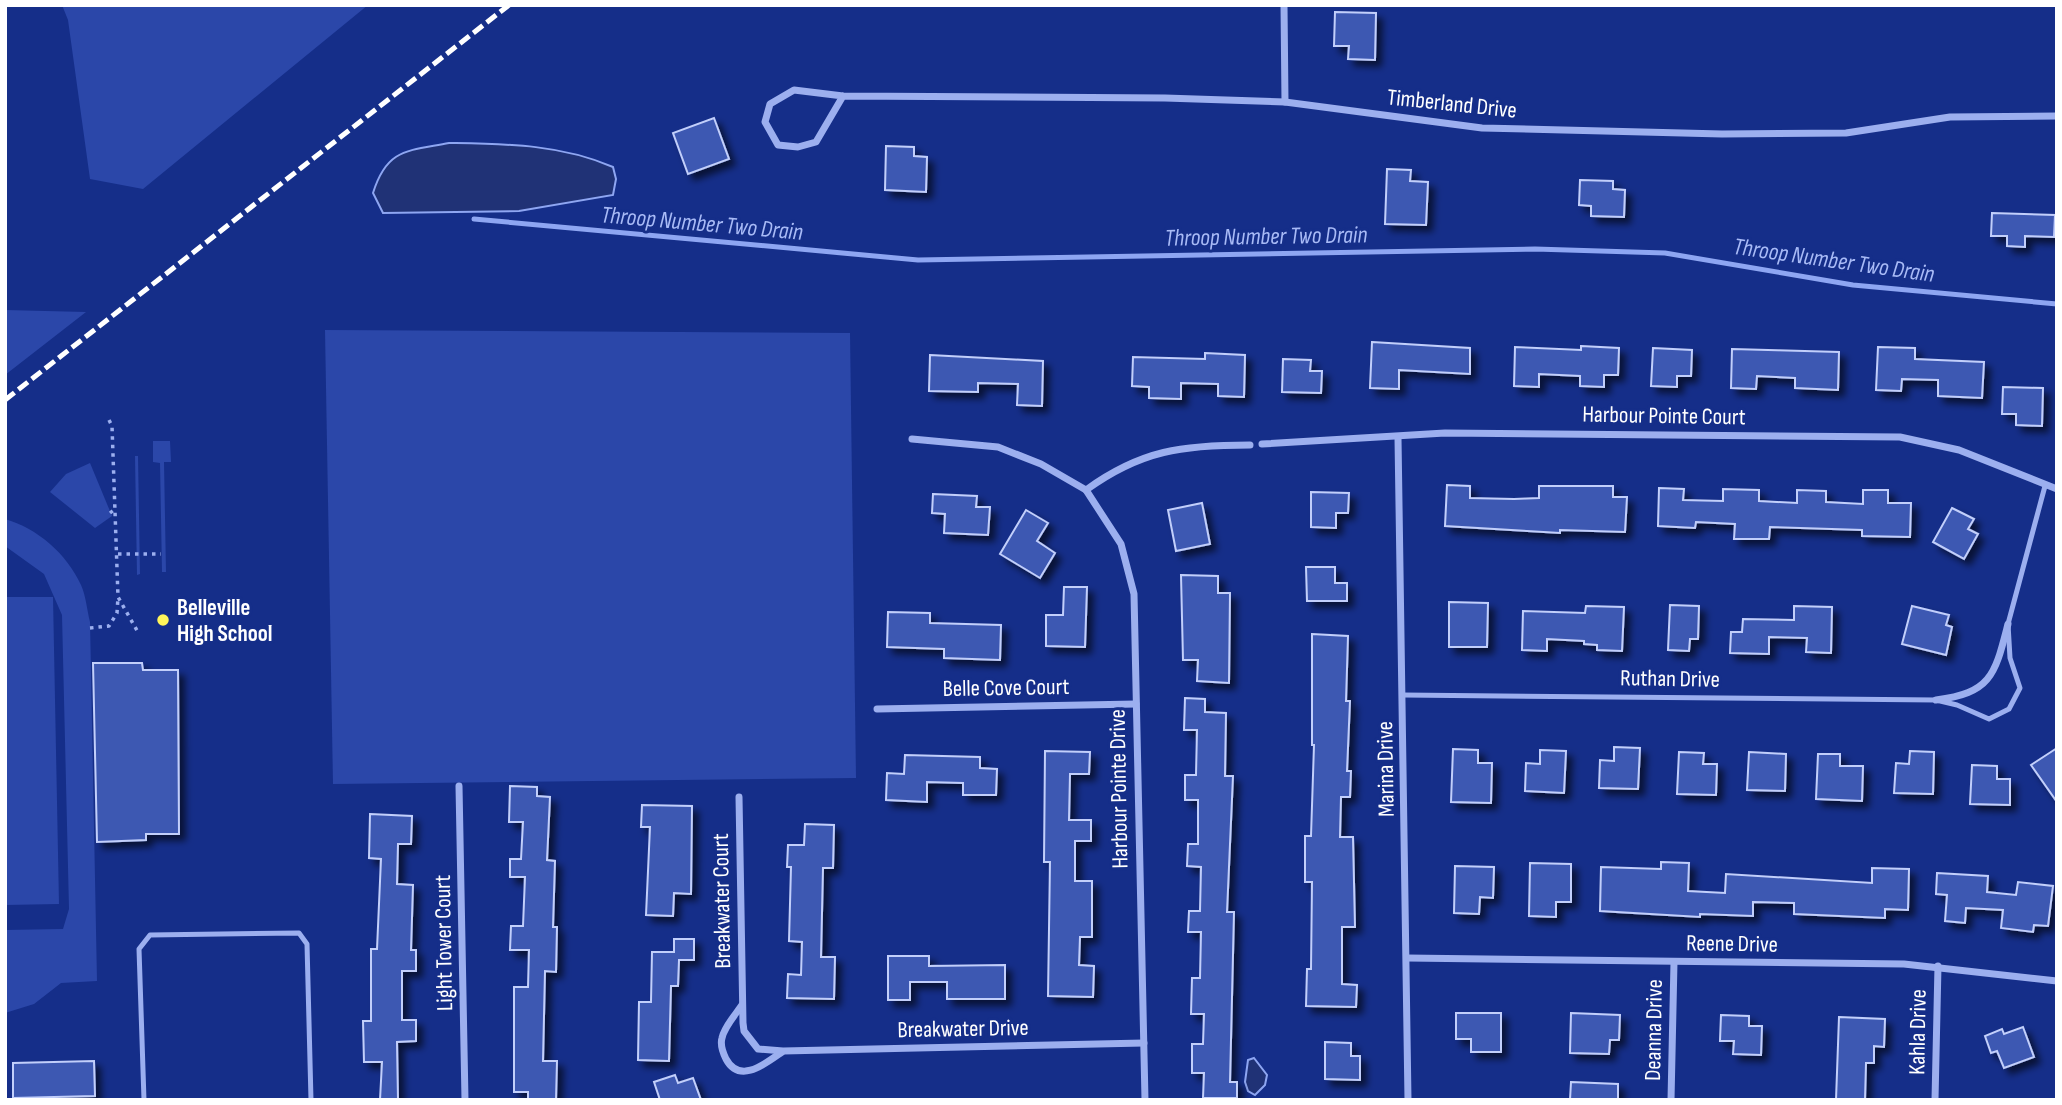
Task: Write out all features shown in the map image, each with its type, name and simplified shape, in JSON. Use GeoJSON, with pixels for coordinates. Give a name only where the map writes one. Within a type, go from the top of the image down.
{"type":"FeatureCollection","features":[{"type":"Feature","properties":{"kind":"street"},"geometry":{"type":"LineString","coordinates":[[1284,5],[1284,102]]}},
{"type":"Feature","properties":{"kind":"street","name":"Timberland Drive"},"geometry":{"type":"LineString","coordinates":[[843,96],[816,142],[797,147],[778,145],[765,122],[770,104],[794,90],[843,96],[1151,97],[1284,102],[1482,128],[1721,134],[1846,133],[1950,117],[2057,116]]}},
{"type":"Feature","properties":{"kind":"street","name":"Harbour Pointe Court"},"geometry":{"type":"LineString","coordinates":[[1262,444],[1494,432],[1899,437],[1959,450],[2057,489]]}},
{"type":"Feature","properties":{"kind":"street","name":"Marina Drive"},"geometry":{"type":"LineString","coordinates":[[1398,438],[1408,1100]]}},
{"type":"Feature","properties":{"kind":"street"},"geometry":{"type":"LineString","coordinates":[[912,439],[998,447],[1041,464],[1086,490],[1108,474],[1149,455],[1196,445],[1250,445]]}},
{"type":"Feature","properties":{"kind":"street","name":"Harbour Pointe Drive"},"geometry":{"type":"LineString","coordinates":[[1086,490],[1121,544],[1135,614],[1145,1100]]}},
{"type":"Feature","properties":{"kind":"street","name":"Ruthan Drive"},"geometry":{"type":"LineString","coordinates":[[1936,700],[1963,697],[1990,680],[2008,624]]}},
{"type":"Feature","properties":{"kind":"street","name":"Belle Cove Court"},"geometry":{"type":"LineString","coordinates":[[877,709],[1136,704]]}},
{"type":"Feature","properties":{"kind":"street","name":"Light Tower Court"},"geometry":{"type":"LineString","coordinates":[[458,786],[465,1100]]}},
{"type":"Feature","properties":{"kind":"street","name":"Breakwater Court"},"geometry":{"type":"LineString","coordinates":[[739,797],[744,1031],[758,1049],[783,1051]]}},
{"type":"Feature","properties":{"kind":"street","name":"Reene Drive"},"geometry":{"type":"LineString","coordinates":[[1406,958],[1938,965],[2057,981]]}},
{"type":"Feature","properties":{"kind":"street","name":"Deanna Drive"},"geometry":{"type":"LineString","coordinates":[[1671,1100],[1674,962]]}},
{"type":"Feature","properties":{"kind":"street","name":"Kahla Drive"},"geometry":{"type":"LineString","coordinates":[[1935,1100],[1938,965]]}},
{"type":"Feature","properties":{"kind":"street"},"geometry":{"type":"LineString","coordinates":[[742,1005],[723,1034],[722,1049],[728,1063],[736,1070],[750,1071],[783,1051]]}},
{"type":"Feature","properties":{"kind":"street","name":"Breakwater Drive"},"geometry":{"type":"LineString","coordinates":[[783,1051],[1144,1043]]}},
{"type":"Feature","properties":{"kind":"lane","name":"Ruthan Drive"},"geometry":{"type":"LineString","coordinates":[[1403,695],[1936,700],[1957,705],[1990,719],[2010,709],[2020,688],[2010,658],[2008,624],[2045,486]]}},
{"type":"Feature","properties":{"kind":"lane"},"geometry":{"type":"LineString","coordinates":[[144,1100],[139,949],[143,941],[149,935],[299,933],[307,944],[311,1100]]}},
{"type":"Feature","properties":{"kind":"path"},"geometry":{"type":"LineString","coordinates":[[90,628],[109,626],[117,613],[118,554],[112,426],[109,420]]}},
{"type":"Feature","properties":{"kind":"path"},"geometry":{"type":"LineString","coordinates":[[110,513],[115,509]]}},
{"type":"Feature","properties":{"kind":"path"},"geometry":{"type":"LineString","coordinates":[[118,554],[162,554]]}},
{"type":"Feature","properties":{"kind":"path"},"geometry":{"type":"LineString","coordinates":[[118,597],[139,634]]}},
{"type":"Feature","properties":{"kind":"shaded area"},"geometry":{"type":"Polygon","coordinates":[[[62,5],[368,5],[143,189],[90,179],[68,20],[62,5]]]}},
{"type":"Feature","properties":{"kind":"shaded area"},"geometry":{"type":"Polygon","coordinates":[[[449,143],[532,147],[593,159],[613,167],[616,179],[613,195],[519,211],[383,213],[373,193],[385,167],[401,154],[411,150],[449,143]]]}},
{"type":"Feature","properties":{"kind":"shaded area"},"geometry":{"type":"Polygon","coordinates":[[[5,310],[86,312],[5,375],[5,310]]]}},
{"type":"Feature","properties":{"kind":"shaded area"},"geometry":{"type":"Polygon","coordinates":[[[325,330],[850,333],[856,778],[333,784],[325,330]]]}},
{"type":"Feature","properties":{"kind":"shaded area"},"geometry":{"type":"Polygon","coordinates":[[[153,441],[170,441],[171,462],[164,462],[166,572],[162,572],[160,463],[153,462],[153,441]]]}},
{"type":"Feature","properties":{"kind":"shaded area"},"geometry":{"type":"Polygon","coordinates":[[[135,456],[138,456],[140,574],[137,575],[135,456]]]}},
{"type":"Feature","properties":{"kind":"shaded area"},"geometry":{"type":"Polygon","coordinates":[[[90,463],[112,516],[95,528],[50,492],[66,474],[90,463]]]}},
{"type":"Feature","properties":{"kind":"shaded area"},"geometry":{"type":"Polygon","coordinates":[[[5,519],[39,536],[68,563],[83,589],[90,622],[97,981],[61,983],[34,1004],[5,1013],[5,930],[63,929],[69,909],[62,615],[44,574],[5,546],[5,519]]]}},
{"type":"Feature","properties":{"kind":"shaded area"},"geometry":{"type":"Polygon","coordinates":[[[5,597],[53,597],[59,904],[5,905],[5,597]]]}},
{"type":"Feature","properties":{"kind":"shaded area"},"geometry":{"type":"Polygon","coordinates":[[[1254,1058],[1267,1075],[1265,1085],[1255,1095],[1248,1091],[1245,1082],[1248,1060],[1254,1058]]]}},
{"type":"Feature","properties":{"kind":"building"},"geometry":{"type":"Polygon","coordinates":[[[1335,12],[1376,13],[1375,60],[1348,59],[1349,46],[1334,46],[1335,12]]]}},
{"type":"Feature","properties":{"kind":"building"},"geometry":{"type":"Polygon","coordinates":[[[714,118],[729,159],[688,174],[673,133],[714,118]]]}},
{"type":"Feature","properties":{"kind":"building"},"geometry":{"type":"Polygon","coordinates":[[[886,146],[914,147],[914,156],[927,157],[926,192],[885,190],[886,146]]]}},
{"type":"Feature","properties":{"kind":"building"},"geometry":{"type":"Polygon","coordinates":[[[1387,169],[1411,170],[1410,181],[1428,182],[1426,225],[1385,224],[1387,169]]]}},
{"type":"Feature","properties":{"kind":"building"},"geometry":{"type":"Polygon","coordinates":[[[1580,180],[1613,181],[1613,189],[1625,190],[1624,217],[1591,216],[1591,206],[1579,205],[1580,180]]]}},
{"type":"Feature","properties":{"kind":"building"},"geometry":{"type":"Polygon","coordinates":[[[1992,213],[2055,215],[2054,237],[2025,236],[2025,247],[2007,246],[2007,236],[1991,236],[1992,213]]]}},
{"type":"Feature","properties":{"kind":"building"},"geometry":{"type":"Polygon","coordinates":[[[1372,342],[1470,348],[1470,374],[1399,370],[1399,389],[1370,388],[1372,342]]]}},
{"type":"Feature","properties":{"kind":"building"},"geometry":{"type":"Polygon","coordinates":[[[1581,346],[1619,348],[1618,375],[1604,375],[1604,387],[1580,386],[1580,376],[1539,374],[1539,387],[1514,386],[1515,347],[1581,350],[1581,346]]]}},
{"type":"Feature","properties":{"kind":"building"},"geometry":{"type":"Polygon","coordinates":[[[1878,347],[1915,348],[1915,359],[1984,362],[1982,398],[1938,396],[1938,380],[1902,379],[1901,391],[1876,390],[1878,347]]]}},
{"type":"Feature","properties":{"kind":"building"},"geometry":{"type":"Polygon","coordinates":[[[1653,348],[1692,350],[1691,376],[1677,376],[1677,387],[1651,386],[1653,348]]]}},
{"type":"Feature","properties":{"kind":"building"},"geometry":{"type":"Polygon","coordinates":[[[1732,349],[1839,352],[1838,390],[1795,388],[1795,378],[1757,376],[1756,389],[1731,388],[1732,349]]]}},
{"type":"Feature","properties":{"kind":"building"},"geometry":{"type":"Polygon","coordinates":[[[1205,353],[1245,355],[1244,397],[1218,396],[1218,384],[1181,383],[1181,399],[1149,398],[1149,387],[1132,386],[1133,357],[1205,359],[1205,353]]]}},
{"type":"Feature","properties":{"kind":"building"},"geometry":{"type":"Polygon","coordinates":[[[930,355],[1043,361],[1042,406],[1017,405],[1018,384],[978,383],[978,392],[929,391],[930,355]]]}},
{"type":"Feature","properties":{"kind":"building"},"geometry":{"type":"Polygon","coordinates":[[[1283,359],[1311,360],[1310,371],[1322,371],[1321,393],[1282,392],[1283,359]]]}},
{"type":"Feature","properties":{"kind":"building"},"geometry":{"type":"Polygon","coordinates":[[[2003,387],[2043,388],[2042,426],[2016,425],[2016,414],[2002,414],[2003,387]]]}},
{"type":"Feature","properties":{"kind":"building"},"geometry":{"type":"Polygon","coordinates":[[[1447,485],[1470,486],[1470,498],[1514,499],[1539,498],[1539,486],[1613,486],[1613,497],[1627,497],[1625,532],[1560,530],[1560,533],[1445,526],[1447,485]]]}},
{"type":"Feature","properties":{"kind":"building"},"geometry":{"type":"Polygon","coordinates":[[[1659,488],[1684,489],[1683,500],[1723,501],[1723,489],[1759,490],[1759,501],[1797,503],[1797,490],[1826,491],[1826,502],[1863,504],[1863,490],[1888,490],[1888,503],[1911,503],[1910,537],[1862,536],[1862,530],[1770,527],[1769,539],[1734,539],[1735,524],[1696,522],[1695,528],[1658,526],[1659,488]]]}},
{"type":"Feature","properties":{"kind":"building"},"geometry":{"type":"Polygon","coordinates":[[[1311,492],[1349,493],[1348,513],[1336,513],[1336,528],[1311,527],[1311,492]]]}},
{"type":"Feature","properties":{"kind":"building"},"geometry":{"type":"Polygon","coordinates":[[[933,494],[977,496],[976,507],[990,507],[988,535],[944,533],[945,514],[932,513],[933,494]]]}},
{"type":"Feature","properties":{"kind":"building"},"geometry":{"type":"Polygon","coordinates":[[[1202,503],[1210,544],[1176,551],[1168,510],[1202,503]]]}},
{"type":"Feature","properties":{"kind":"building"},"geometry":{"type":"Polygon","coordinates":[[[1952,508],[1974,519],[1968,529],[1978,534],[1964,559],[1933,542],[1952,508]]]}},
{"type":"Feature","properties":{"kind":"building"},"geometry":{"type":"Polygon","coordinates":[[[1026,510],[1048,523],[1037,541],[1055,553],[1040,578],[1000,554],[1026,510]]]}},
{"type":"Feature","properties":{"kind":"building"},"geometry":{"type":"Polygon","coordinates":[[[1306,567],[1335,567],[1335,583],[1347,583],[1347,601],[1307,601],[1306,567]]]}},
{"type":"Feature","properties":{"kind":"building"},"geometry":{"type":"Polygon","coordinates":[[[1181,575],[1218,576],[1218,593],[1230,593],[1229,683],[1197,681],[1198,660],[1183,660],[1181,575]]]}},
{"type":"Feature","properties":{"kind":"building"},"geometry":{"type":"Polygon","coordinates":[[[1064,587],[1087,587],[1085,647],[1046,646],[1046,615],[1063,615],[1064,587]]]}},
{"type":"Feature","properties":{"kind":"building"},"geometry":{"type":"Polygon","coordinates":[[[1449,602],[1488,603],[1487,647],[1449,647],[1449,602]]]}},
{"type":"Feature","properties":{"kind":"building"},"geometry":{"type":"Polygon","coordinates":[[[1670,605],[1699,606],[1698,639],[1690,639],[1689,651],[1668,650],[1670,605]]]}},
{"type":"Feature","properties":{"kind":"building"},"geometry":{"type":"Polygon","coordinates":[[[1586,606],[1624,607],[1622,651],[1597,650],[1597,645],[1584,644],[1584,641],[1547,639],[1547,651],[1522,650],[1523,611],[1585,613],[1586,606]]]}},
{"type":"Feature","properties":{"kind":"building"},"geometry":{"type":"Polygon","coordinates":[[[1794,606],[1832,607],[1831,653],[1806,652],[1807,638],[1769,637],[1769,654],[1730,653],[1731,632],[1742,632],[1743,619],[1794,620],[1794,606]]]}},
{"type":"Feature","properties":{"kind":"building"},"geometry":{"type":"Polygon","coordinates":[[[1912,606],[1949,615],[1946,625],[1952,627],[1946,655],[1902,644],[1912,606]]]}},
{"type":"Feature","properties":{"kind":"building"},"geometry":{"type":"Polygon","coordinates":[[[888,612],[930,613],[930,623],[1001,625],[1000,660],[944,658],[944,649],[887,647],[888,612]]]}},
{"type":"Feature","properties":{"kind":"building"},"geometry":{"type":"Polygon","coordinates":[[[1312,634],[1348,636],[1346,701],[1350,701],[1347,771],[1351,771],[1350,797],[1341,797],[1340,837],[1353,837],[1355,927],[1342,927],[1342,984],[1357,985],[1356,1007],[1306,1006],[1307,969],[1311,969],[1312,882],[1305,882],[1305,836],[1311,836],[1314,745],[1312,634]]]}},
{"type":"Feature","properties":{"kind":"building"},"geometry":{"type":"Polygon","coordinates":[[[93,663],[142,663],[143,670],[178,670],[179,834],[146,834],[146,840],[97,842],[93,663]]]}},
{"type":"Feature","properties":{"kind":"building"},"geometry":{"type":"Polygon","coordinates":[[[1185,698],[1205,699],[1205,712],[1226,713],[1225,776],[1233,776],[1227,912],[1234,912],[1230,1082],[1237,1082],[1237,1098],[1203,1098],[1204,1073],[1192,1073],[1192,1044],[1203,1044],[1204,1014],[1191,1014],[1192,978],[1200,978],[1201,932],[1188,932],[1189,911],[1200,911],[1201,867],[1187,866],[1188,844],[1198,844],[1198,800],[1185,800],[1185,775],[1196,775],[1197,730],[1184,730],[1185,698]]]}},
{"type":"Feature","properties":{"kind":"building"},"geometry":{"type":"Polygon","coordinates":[[[1614,747],[1640,748],[1638,789],[1599,788],[1600,760],[1614,761],[1614,747]]]}},
{"type":"Feature","properties":{"kind":"building"},"geometry":{"type":"Polygon","coordinates":[[[2057,748],[2057,802],[2031,765],[2057,748]]]}},
{"type":"Feature","properties":{"kind":"building"},"geometry":{"type":"Polygon","coordinates":[[[1453,749],[1478,750],[1478,763],[1492,763],[1491,803],[1451,802],[1453,749]]]}},
{"type":"Feature","properties":{"kind":"building"},"geometry":{"type":"Polygon","coordinates":[[[1540,750],[1566,751],[1564,793],[1525,791],[1526,763],[1540,764],[1540,750]]]}},
{"type":"Feature","properties":{"kind":"building"},"geometry":{"type":"Polygon","coordinates":[[[1045,751],[1090,752],[1089,774],[1070,774],[1069,820],[1091,820],[1091,841],[1075,841],[1075,881],[1092,881],[1092,937],[1080,937],[1079,965],[1094,966],[1093,997],[1048,996],[1050,862],[1044,862],[1045,751]]]}},
{"type":"Feature","properties":{"kind":"building"},"geometry":{"type":"Polygon","coordinates":[[[1910,751],[1934,752],[1933,794],[1894,793],[1896,763],[1909,764],[1910,751]]]}},
{"type":"Feature","properties":{"kind":"building"},"geometry":{"type":"Polygon","coordinates":[[[1679,752],[1704,753],[1703,764],[1717,764],[1716,795],[1677,794],[1679,752]]]}},
{"type":"Feature","properties":{"kind":"building"},"geometry":{"type":"Polygon","coordinates":[[[1749,752],[1786,754],[1785,791],[1747,790],[1749,752]]]}},
{"type":"Feature","properties":{"kind":"building"},"geometry":{"type":"Polygon","coordinates":[[[1818,754],[1840,754],[1840,766],[1863,766],[1862,801],[1816,799],[1818,754]]]}},
{"type":"Feature","properties":{"kind":"building"},"geometry":{"type":"Polygon","coordinates":[[[905,755],[980,757],[980,768],[997,769],[996,795],[963,795],[963,783],[927,782],[927,802],[886,800],[887,773],[904,774],[905,755]]]}},
{"type":"Feature","properties":{"kind":"building"},"geometry":{"type":"Polygon","coordinates":[[[1972,765],[1997,766],[1997,779],[2010,779],[2010,805],[1970,804],[1972,765]]]}},
{"type":"Feature","properties":{"kind":"building"},"geometry":{"type":"Polygon","coordinates":[[[510,786],[537,787],[537,796],[550,797],[547,860],[555,861],[553,927],[557,927],[556,972],[545,971],[543,1061],[557,1061],[556,1100],[528,1100],[528,1092],[514,1092],[514,987],[528,987],[529,950],[510,950],[511,926],[523,926],[525,877],[510,877],[510,859],[521,859],[523,822],[509,822],[510,786]]]}},
{"type":"Feature","properties":{"kind":"building"},"geometry":{"type":"Polygon","coordinates":[[[642,805],[692,806],[691,894],[674,893],[673,916],[646,915],[650,827],[641,827],[642,805]]]}},
{"type":"Feature","properties":{"kind":"building"},"geometry":{"type":"Polygon","coordinates":[[[370,814],[412,816],[411,844],[398,844],[397,884],[413,885],[411,950],[416,950],[416,971],[402,971],[402,1020],[416,1020],[416,1041],[397,1042],[398,1100],[380,1100],[382,1062],[364,1062],[363,1021],[371,1021],[371,949],[377,949],[381,859],[369,858],[370,814]]]}},
{"type":"Feature","properties":{"kind":"building"},"geometry":{"type":"Polygon","coordinates":[[[805,824],[834,825],[833,868],[823,868],[821,957],[835,957],[834,999],[787,998],[788,974],[801,975],[802,942],[789,941],[791,867],[787,867],[788,845],[804,845],[805,824]]]}},
{"type":"Feature","properties":{"kind":"building"},"geometry":{"type":"Polygon","coordinates":[[[1661,862],[1689,863],[1688,891],[1725,893],[1726,874],[1872,883],[1872,868],[1909,869],[1908,910],[1885,909],[1885,918],[1794,914],[1794,903],[1753,902],[1753,916],[1700,914],[1700,917],[1600,911],[1601,867],[1661,869],[1661,862]]]}},
{"type":"Feature","properties":{"kind":"building"},"geometry":{"type":"Polygon","coordinates":[[[1530,863],[1571,864],[1571,902],[1556,902],[1556,917],[1529,916],[1530,863]]]}},
{"type":"Feature","properties":{"kind":"building"},"geometry":{"type":"Polygon","coordinates":[[[1455,866],[1494,867],[1493,898],[1480,897],[1479,914],[1454,913],[1455,866]]]}},
{"type":"Feature","properties":{"kind":"building"},"geometry":{"type":"Polygon","coordinates":[[[1937,873],[1988,876],[1987,892],[2016,895],[2018,882],[2053,886],[2048,926],[2034,925],[2033,932],[2001,928],[2003,910],[1966,908],[1965,923],[1945,921],[1947,895],[1936,894],[1937,873]]]}},
{"type":"Feature","properties":{"kind":"building"},"geometry":{"type":"Polygon","coordinates":[[[674,939],[694,939],[694,960],[679,960],[678,986],[671,986],[669,1061],[638,1060],[639,1002],[651,1002],[652,952],[674,952],[674,939]]]}},
{"type":"Feature","properties":{"kind":"building"},"geometry":{"type":"Polygon","coordinates":[[[888,956],[929,956],[929,966],[1005,965],[1005,999],[947,999],[947,982],[910,982],[910,1000],[888,1000],[888,956]]]}},
{"type":"Feature","properties":{"kind":"building"},"geometry":{"type":"Polygon","coordinates":[[[1456,1013],[1501,1013],[1501,1052],[1471,1052],[1471,1039],[1456,1039],[1456,1013]]]}},
{"type":"Feature","properties":{"kind":"building"},"geometry":{"type":"Polygon","coordinates":[[[1571,1013],[1620,1015],[1619,1040],[1610,1040],[1609,1054],[1570,1053],[1571,1013]]]}},
{"type":"Feature","properties":{"kind":"building"},"geometry":{"type":"Polygon","coordinates":[[[1721,1015],[1749,1016],[1749,1026],[1762,1026],[1761,1055],[1733,1054],[1734,1041],[1720,1041],[1721,1015]]]}},
{"type":"Feature","properties":{"kind":"building"},"geometry":{"type":"Polygon","coordinates":[[[1839,1017],[1885,1019],[1884,1047],[1874,1046],[1874,1063],[1866,1063],[1865,1100],[1836,1100],[1839,1017]]]}},
{"type":"Feature","properties":{"kind":"building"},"geometry":{"type":"Polygon","coordinates":[[[2023,1027],[2034,1057],[2004,1068],[1997,1051],[1991,1053],[1985,1036],[2002,1029],[2004,1034],[2023,1027]]]}},
{"type":"Feature","properties":{"kind":"building"},"geometry":{"type":"Polygon","coordinates":[[[1325,1042],[1351,1043],[1351,1056],[1360,1056],[1360,1080],[1325,1079],[1325,1042]]]}},
{"type":"Feature","properties":{"kind":"building"},"geometry":{"type":"Polygon","coordinates":[[[94,1061],[95,1096],[13,1098],[13,1063],[94,1061]]]}},
{"type":"Feature","properties":{"kind":"building"},"geometry":{"type":"Polygon","coordinates":[[[675,1075],[678,1083],[693,1078],[701,1100],[660,1100],[654,1082],[675,1075]]]}},
{"type":"Feature","properties":{"kind":"building"},"geometry":{"type":"Polygon","coordinates":[[[1571,1082],[1618,1084],[1618,1100],[1570,1100],[1571,1082]]]}},
{"type":"Feature","properties":{"kind":"waterway","name":"Throop Number Two Drain"},"geometry":{"type":"LineString","coordinates":[[474,219],[918,260],[1535,249],[1665,253],[1853,285],[2057,304]]}},
{"type":"Feature","properties":{"kind":"railway"},"geometry":{"type":"LineString","coordinates":[[5,400],[509,5]]}},
{"type":"Feature","properties":{"kind":"place","name":"Belleville High School"},"geometry":{"type":"Point","coordinates":[163,620]}}]}
